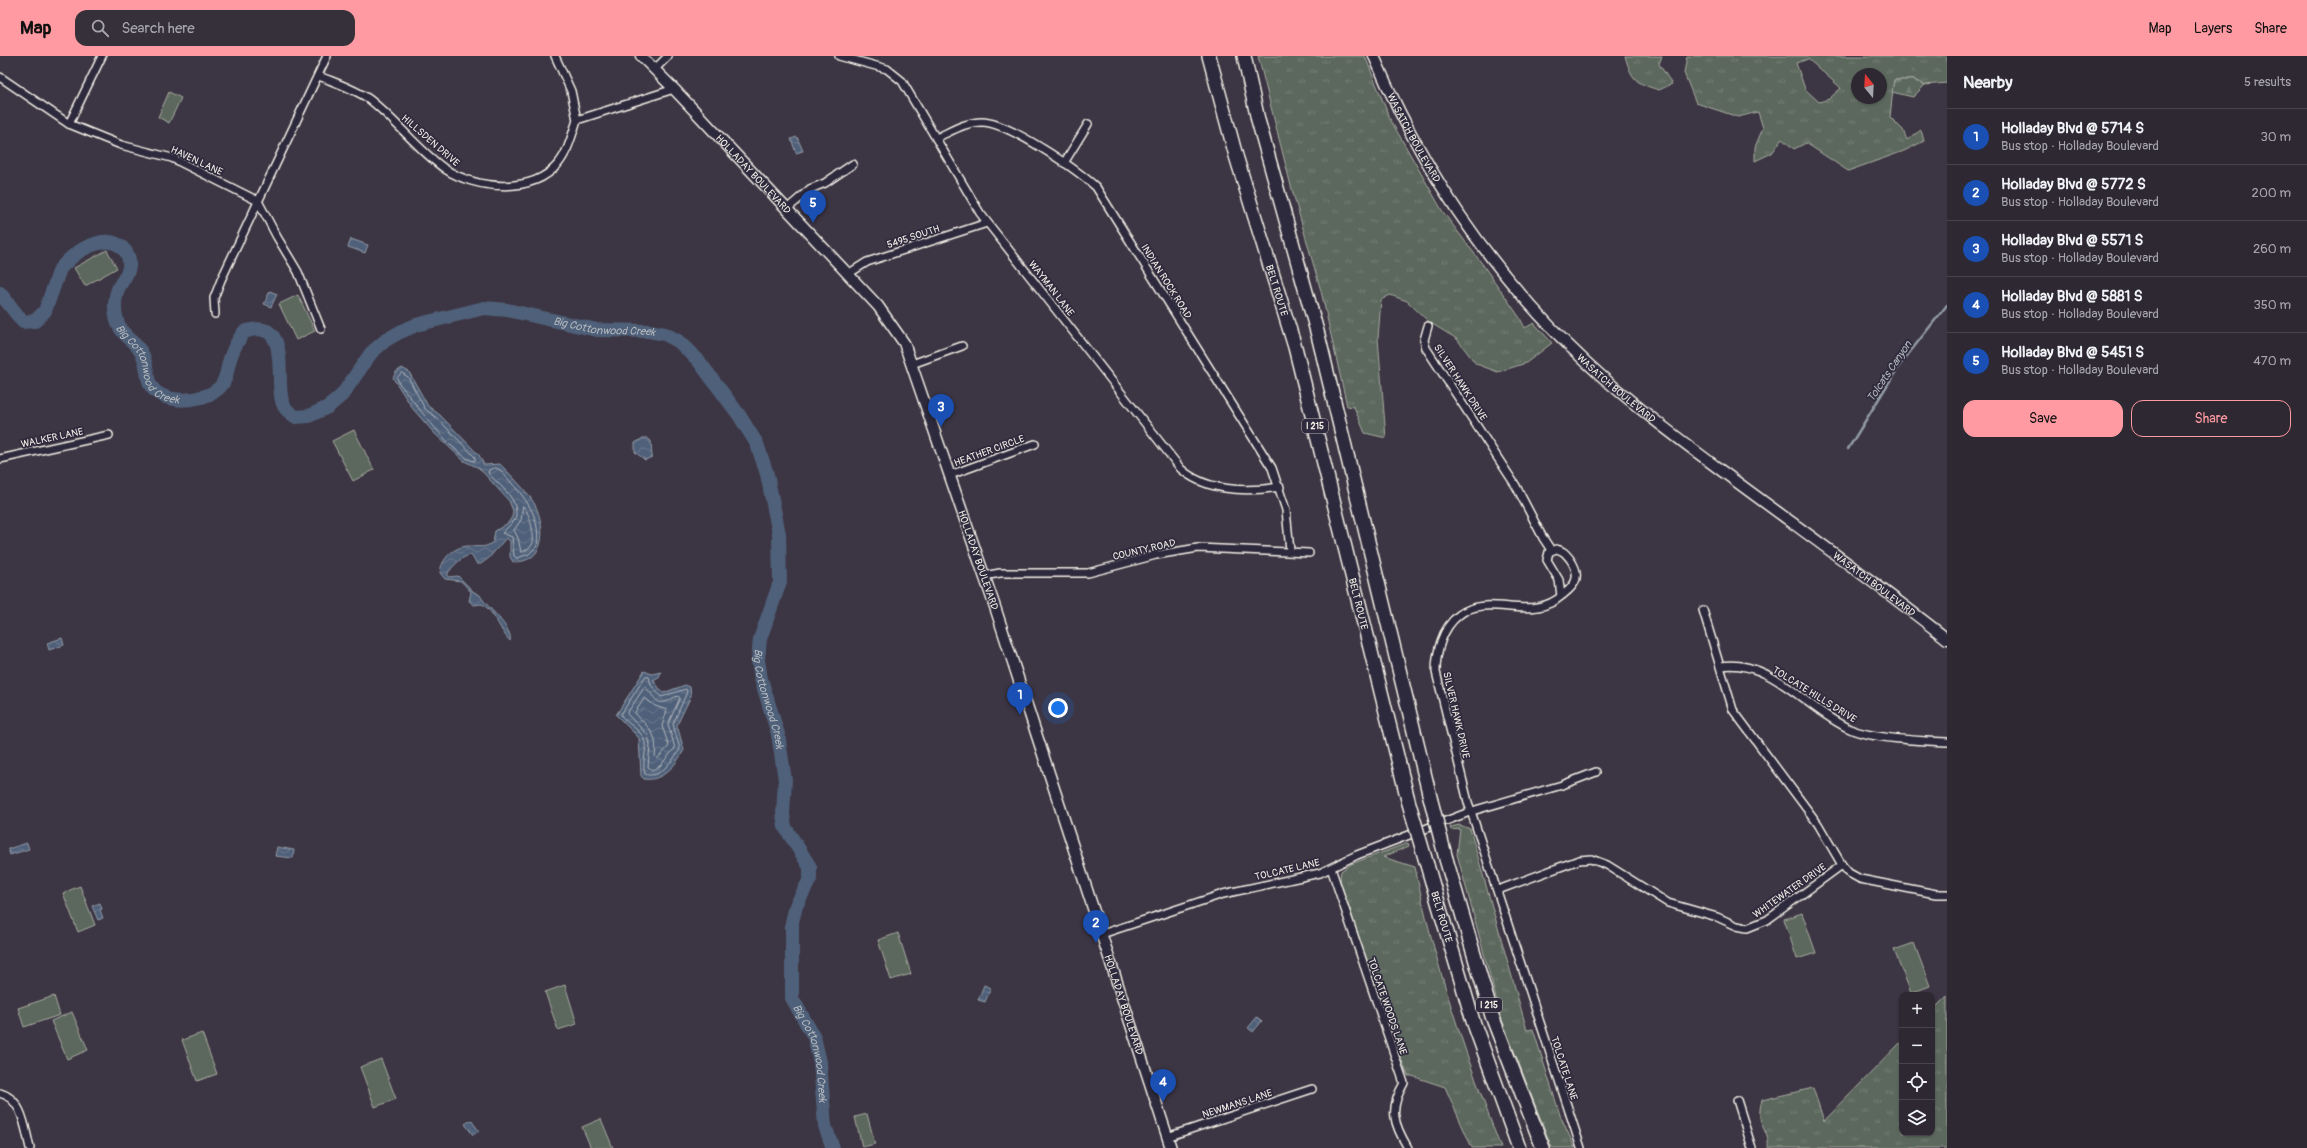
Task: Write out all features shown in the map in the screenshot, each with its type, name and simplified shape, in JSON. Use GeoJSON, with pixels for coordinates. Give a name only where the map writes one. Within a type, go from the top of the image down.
{"type":"FeatureCollection","features":[{"type":"Feature","properties":{"kind":"highway","name":"BELT ROUTE"},"geometry":{"type":"LineString","coordinates":[[1209,56],[1236,156],[1295,347],[1408,800],[1473,1021],[1519,1148]]}},
{"type":"Feature","properties":{"kind":"highway","name":"BELT ROUTE"},"geometry":{"type":"LineString","coordinates":[[1244,56],[1258,120],[1318,335],[1446,859],[1492,1016],[1543,1148]]}},
{"type":"Feature","properties":{"kind":"main road","name":"HOLLADAY BOULEVARD"},"geometry":{"type":"LineString","coordinates":[[641,56],[674,89],[848,274],[892,324],[904,343],[984,576],[1171,1148]]}},
{"type":"Feature","properties":{"kind":"main road","name":"WASATCH BOULEVARD"},"geometry":{"type":"LineString","coordinates":[[1374,56],[1412,137],[1453,205],[1505,276],[1567,344],[1608,382],[1669,431],[1880,586],[1947,639]]}},
{"type":"Feature","properties":{"kind":"street"},"geometry":{"type":"LineString","coordinates":[[69,124],[102,56]]}},
{"type":"Feature","properties":{"kind":"street"},"geometry":{"type":"LineString","coordinates":[[215,314],[214,298],[258,201],[319,76],[327,56]]}},
{"type":"Feature","properties":{"kind":"street"},"geometry":{"type":"LineString","coordinates":[[555,56],[571,91],[577,120],[674,89]]}},
{"type":"Feature","properties":{"kind":"street"},"geometry":{"type":"LineString","coordinates":[[654,70],[668,56]]}},
{"type":"Feature","properties":{"kind":"street","name":"WAYMAN LANE"},"geometry":{"type":"LineString","coordinates":[[839,56],[881,67],[898,77],[906,86],[987,223],[1181,469],[1199,482],[1213,486],[1254,489],[1280,487]]}},
{"type":"Feature","properties":{"kind":"street","name":"HILLSDEN DRIVE"},"geometry":{"type":"LineString","coordinates":[[319,76],[368,99],[444,168],[459,177],[478,183],[516,184],[534,180],[547,173],[557,166],[563,158],[577,120]]}},
{"type":"Feature","properties":{"kind":"street","name":"HAVEN LANE"},"geometry":{"type":"LineString","coordinates":[[0,77],[69,124],[121,145],[172,158],[258,201]]}},
{"type":"Feature","properties":{"kind":"street","name":"INDIAN ROCK ROAD"},"geometry":{"type":"LineString","coordinates":[[936,138],[969,124],[990,123],[1014,132],[1091,182],[1104,198],[1272,468],[1280,487],[1286,510],[1290,551]]}},
{"type":"Feature","properties":{"kind":"street"},"geometry":{"type":"LineString","coordinates":[[1064,164],[1088,124]]}},
{"type":"Feature","properties":{"kind":"street"},"geometry":{"type":"LineString","coordinates":[[787,209],[810,189],[825,183],[853,164]]}},
{"type":"Feature","properties":{"kind":"street"},"geometry":{"type":"LineString","coordinates":[[258,201],[298,272],[321,328]]}},
{"type":"Feature","properties":{"kind":"street","name":"5495 SOUTH"},"geometry":{"type":"LineString","coordinates":[[848,274],[866,262],[987,223]]}},
{"type":"Feature","properties":{"kind":"street","name":"SILVER HAWK DRIVE"},"geometry":{"type":"LineString","coordinates":[[1428,326],[1424,340],[1426,348],[1516,486],[1543,538],[1552,550],[1562,551],[1577,572],[1574,584],[1561,596],[1550,603],[1533,608],[1487,606],[1470,609],[1453,620],[1441,641],[1436,665],[1437,680],[1468,802],[1472,811]]}},
{"type":"Feature","properties":{"kind":"street"},"geometry":{"type":"LineString","coordinates":[[912,364],[962,346]]}},
{"type":"Feature","properties":{"kind":"street","name":"WALKER LANE"},"geometry":{"type":"LineString","coordinates":[[0,459],[108,435]]}},
{"type":"Feature","properties":{"kind":"street","name":"HEATHER CIRCLE"},"geometry":{"type":"LineString","coordinates":[[950,474],[1035,444]]}},
{"type":"Feature","properties":{"kind":"street","name":"COUNTY ROAD"},"geometry":{"type":"LineString","coordinates":[[984,576],[1000,573],[1088,572],[1156,555],[1198,548],[1309,553]]}},
{"type":"Feature","properties":{"kind":"street"},"geometry":{"type":"LineString","coordinates":[[1552,550],[1547,554],[1547,560],[1559,580],[1561,596]]}},
{"type":"Feature","properties":{"kind":"street","name":"WHITEWATER DRIVE"},"geometry":{"type":"LineString","coordinates":[[1498,890],[1579,860],[1591,859],[1607,865],[1668,903],[1717,916],[1737,926],[1747,928],[1767,920],[1842,865],[1812,814],[1737,716],[1731,704],[1721,666],[1703,610]]}},
{"type":"Feature","properties":{"kind":"street","name":"TOLCATE HILLS DRIVE"},"geometry":{"type":"LineString","coordinates":[[1721,666],[1741,665],[1762,672],[1818,710],[1856,731],[1886,736],[1947,742]]}},
{"type":"Feature","properties":{"kind":"street","name":"TOLCATE LANE"},"geometry":{"type":"LineString","coordinates":[[1102,934],[1223,894],[1306,876],[1331,868],[1357,855],[1472,811],[1562,785],[1596,772]]}},
{"type":"Feature","properties":{"kind":"street","name":"TOLCATE LANE"},"geometry":{"type":"LineString","coordinates":[[1472,811],[1581,1148]]}},
{"type":"Feature","properties":{"kind":"street"},"geometry":{"type":"LineString","coordinates":[[1842,865],[1850,874],[1866,881],[1936,894],[1947,894]]}},
{"type":"Feature","properties":{"kind":"street","name":"TOLCATE WOODS LANE"},"geometry":{"type":"LineString","coordinates":[[1331,868],[1404,1083],[1395,1100],[1394,1111],[1399,1130],[1408,1148]]}},
{"type":"Feature","properties":{"kind":"street","name":"NEWMANS LANE"},"geometry":{"type":"LineString","coordinates":[[1167,1136],[1312,1089]]}},
{"type":"Feature","properties":{"kind":"street"},"geometry":{"type":"LineString","coordinates":[[0,1093],[6,1095],[18,1108],[30,1148]]}},
{"type":"Feature","properties":{"kind":"street"},"geometry":{"type":"LineString","coordinates":[[1737,1100],[1752,1148]]}},
{"type":"Feature","properties":{"kind":"green space"},"geometry":{"type":"Polygon","coordinates":[[[1258,56],[1365,56],[1390,119],[1443,212],[1483,265],[1520,318],[1525,328],[1534,323],[1552,343],[1526,363],[1498,372],[1476,364],[1457,339],[1429,322],[1407,301],[1390,295],[1381,300],[1378,338],[1386,438],[1365,433],[1354,407],[1347,406],[1321,291],[1291,186],[1258,56]]]}},
{"type":"Feature","properties":{"kind":"green space"},"geometry":{"type":"Polygon","coordinates":[[[1625,56],[1662,56],[1659,64],[1672,84],[1659,90],[1645,85],[1633,75],[1625,56]]]}},
{"type":"Feature","properties":{"kind":"green space"},"geometry":{"type":"Polygon","coordinates":[[[1687,56],[1947,56],[1947,83],[1925,85],[1914,80],[1894,80],[1890,117],[1903,130],[1907,140],[1921,130],[1924,141],[1904,151],[1848,171],[1806,143],[1794,149],[1782,139],[1772,153],[1755,161],[1755,147],[1763,128],[1758,112],[1738,117],[1696,103],[1684,73],[1687,56]],[[1808,59],[1796,63],[1805,89],[1819,102],[1829,99],[1841,88],[1808,59]]]}},
{"type":"Feature","properties":{"kind":"green space"},"geometry":{"type":"Polygon","coordinates":[[[1894,80],[1914,80],[1925,85],[1913,97],[1892,92],[1894,80]]]}},
{"type":"Feature","properties":{"kind":"green space"},"geometry":{"type":"Polygon","coordinates":[[[169,92],[181,98],[169,123],[158,117],[169,92]]]}},
{"type":"Feature","properties":{"kind":"green space"},"geometry":{"type":"Polygon","coordinates":[[[107,250],[117,268],[85,286],[74,268],[107,250]]]}},
{"type":"Feature","properties":{"kind":"green space"},"geometry":{"type":"Polygon","coordinates":[[[298,295],[315,331],[296,340],[279,304],[298,295]]]}},
{"type":"Feature","properties":{"kind":"green space"},"geometry":{"type":"Polygon","coordinates":[[[354,430],[374,470],[353,481],[332,441],[354,430]]]}},
{"type":"Feature","properties":{"kind":"green space"},"geometry":{"type":"Polygon","coordinates":[[[1460,825],[1470,829],[1527,1030],[1533,1029],[1560,1115],[1575,1148],[1552,1148],[1502,1020],[1457,854],[1460,829],[1451,830],[1450,827],[1460,825]]]}},
{"type":"Feature","properties":{"kind":"green space"},"geometry":{"type":"Polygon","coordinates":[[[1408,843],[1409,846],[1383,857],[1415,867],[1441,974],[1475,1079],[1501,1148],[1472,1148],[1445,1087],[1408,1076],[1377,995],[1340,881],[1341,871],[1351,864],[1408,843]]]}},
{"type":"Feature","properties":{"kind":"green space"},"geometry":{"type":"Polygon","coordinates":[[[80,886],[95,925],[78,932],[63,893],[80,886]]]}},
{"type":"Feature","properties":{"kind":"green space"},"geometry":{"type":"Polygon","coordinates":[[[1802,913],[1816,953],[1797,959],[1784,919],[1802,913]]]}},
{"type":"Feature","properties":{"kind":"green space"},"geometry":{"type":"Polygon","coordinates":[[[898,933],[911,974],[891,980],[878,940],[898,933]]]}},
{"type":"Feature","properties":{"kind":"green space"},"geometry":{"type":"Polygon","coordinates":[[[1914,943],[1930,986],[1911,992],[1894,950],[1914,943]]]}},
{"type":"Feature","properties":{"kind":"green space"},"geometry":{"type":"Polygon","coordinates":[[[565,985],[577,1024],[558,1030],[545,992],[565,985]]]}},
{"type":"Feature","properties":{"kind":"green space"},"geometry":{"type":"Polygon","coordinates":[[[54,996],[60,1015],[24,1027],[18,1008],[54,996]]]}},
{"type":"Feature","properties":{"kind":"green space"},"geometry":{"type":"Polygon","coordinates":[[[1947,996],[1947,1148],[1768,1148],[1767,1136],[1760,1116],[1762,1100],[1813,1088],[1824,1121],[1899,1044],[1899,1136],[1935,1136],[1935,1008],[1947,996]]]}},
{"type":"Feature","properties":{"kind":"green space"},"geometry":{"type":"Polygon","coordinates":[[[72,1012],[88,1050],[67,1059],[51,1021],[72,1012]]]}},
{"type":"Feature","properties":{"kind":"green space"},"geometry":{"type":"Polygon","coordinates":[[[202,1033],[217,1074],[197,1081],[182,1040],[202,1033]]]}},
{"type":"Feature","properties":{"kind":"green space"},"geometry":{"type":"Polygon","coordinates":[[[381,1059],[396,1099],[375,1107],[360,1067],[381,1059]]]}},
{"type":"Feature","properties":{"kind":"green space"},"geometry":{"type":"Polygon","coordinates":[[[867,1114],[875,1144],[862,1147],[855,1117],[867,1114]]]}},
{"type":"Feature","properties":{"kind":"green space"},"geometry":{"type":"Polygon","coordinates":[[[601,1119],[613,1148],[591,1148],[582,1127],[601,1119]]]}},
{"type":"Feature","properties":{"kind":"water"},"geometry":{"type":"Polygon","coordinates":[[[797,137],[803,151],[796,153],[791,139],[797,137]]]}},
{"type":"Feature","properties":{"kind":"water"},"geometry":{"type":"Polygon","coordinates":[[[351,239],[368,245],[365,253],[348,247],[351,239]]]}},
{"type":"Feature","properties":{"kind":"water"},"geometry":{"type":"Polygon","coordinates":[[[270,291],[277,294],[271,307],[264,304],[270,291]]]}},
{"type":"Feature","properties":{"kind":"water"},"geometry":{"type":"Polygon","coordinates":[[[402,368],[409,372],[428,406],[440,415],[479,455],[484,465],[500,464],[525,491],[536,507],[542,534],[541,543],[532,557],[524,561],[513,562],[510,557],[510,541],[506,538],[489,558],[481,564],[477,564],[471,555],[464,557],[452,567],[448,573],[448,577],[458,576],[474,592],[480,595],[508,630],[510,641],[487,608],[482,604],[474,605],[469,601],[471,592],[461,581],[445,579],[440,573],[446,558],[458,548],[485,546],[493,542],[495,531],[508,523],[512,517],[513,511],[509,501],[479,468],[464,461],[434,433],[413,409],[393,378],[396,372],[402,368]]]}},
{"type":"Feature","properties":{"kind":"water"},"geometry":{"type":"Polygon","coordinates":[[[643,438],[647,438],[651,441],[652,457],[645,460],[635,452],[635,443],[643,438]]]}},
{"type":"Feature","properties":{"kind":"water"},"geometry":{"type":"Polygon","coordinates":[[[62,638],[64,645],[49,650],[47,643],[62,638]]]}},
{"type":"Feature","properties":{"kind":"water"},"geometry":{"type":"Polygon","coordinates":[[[644,671],[652,674],[661,672],[659,677],[653,680],[663,693],[685,685],[690,687],[691,696],[677,725],[684,750],[673,767],[657,778],[651,779],[644,779],[641,776],[639,738],[616,715],[644,671]]]}},
{"type":"Feature","properties":{"kind":"water"},"geometry":{"type":"Polygon","coordinates":[[[27,843],[29,849],[10,855],[8,849],[27,843]]]}},
{"type":"Feature","properties":{"kind":"water"},"geometry":{"type":"Polygon","coordinates":[[[277,847],[294,850],[293,858],[275,856],[277,847]]]}},
{"type":"Feature","properties":{"kind":"water"},"geometry":{"type":"Polygon","coordinates":[[[100,903],[102,909],[100,910],[103,918],[98,920],[92,906],[100,903]]]}},
{"type":"Feature","properties":{"kind":"water"},"geometry":{"type":"Polygon","coordinates":[[[984,985],[991,988],[985,1002],[978,1000],[984,985]]]}},
{"type":"Feature","properties":{"kind":"water"},"geometry":{"type":"Polygon","coordinates":[[[1257,1017],[1262,1021],[1253,1032],[1248,1028],[1257,1017]]]}},
{"type":"Feature","properties":{"kind":"water"},"geometry":{"type":"Polygon","coordinates":[[[471,1120],[479,1131],[473,1135],[465,1124],[471,1120]]]}},
{"type":"Feature","properties":{"kind":"waterway","name":"Big Cottonwood Creek"},"geometry":{"type":"LineString","coordinates":[[0,293],[23,322],[35,321],[45,311],[60,269],[64,264],[79,252],[97,243],[114,243],[126,252],[129,261],[127,273],[119,286],[116,295],[115,309],[117,322],[141,352],[145,361],[149,382],[157,392],[165,397],[185,400],[195,399],[214,392],[224,381],[230,359],[244,332],[259,329],[269,333],[275,340],[280,364],[280,390],[282,401],[286,409],[296,417],[309,416],[328,407],[342,395],[371,353],[386,340],[416,325],[484,308],[507,310],[597,330],[649,331],[665,334],[678,341],[698,360],[739,415],[757,444],[767,474],[779,534],[780,582],[760,639],[758,660],[761,679],[778,734],[785,780],[783,814],[785,827],[810,867],[810,879],[796,906],[792,922],[792,998],[814,1037],[820,1062],[825,1126],[833,1148]]}},
{"type":"Feature","properties":{"kind":"waterway","name":"Tolcats Canyon"},"geometry":{"type":"LineString","coordinates":[[1848,449],[1899,366],[1947,305]]}},
{"type":"Feature","properties":{"kind":"place","name":"Holladay Blvd @ 5451 S"},"geometry":{"type":"Point","coordinates":[813,223]}},
{"type":"Feature","properties":{"kind":"place","name":"Holladay Blvd @ 5571 S"},"geometry":{"type":"Point","coordinates":[941,427]}},
{"type":"Feature","properties":{"kind":"place","name":"Holladay Blvd @ 5714 S"},"geometry":{"type":"Point","coordinates":[1020,715]}},
{"type":"Feature","properties":{"kind":"place","name":"Holladay Blvd @ 5772 S"},"geometry":{"type":"Point","coordinates":[1096,943]}},
{"type":"Feature","properties":{"kind":"place","name":"Holladay Blvd @ 5881 S"},"geometry":{"type":"Point","coordinates":[1163,1102]}}]}
